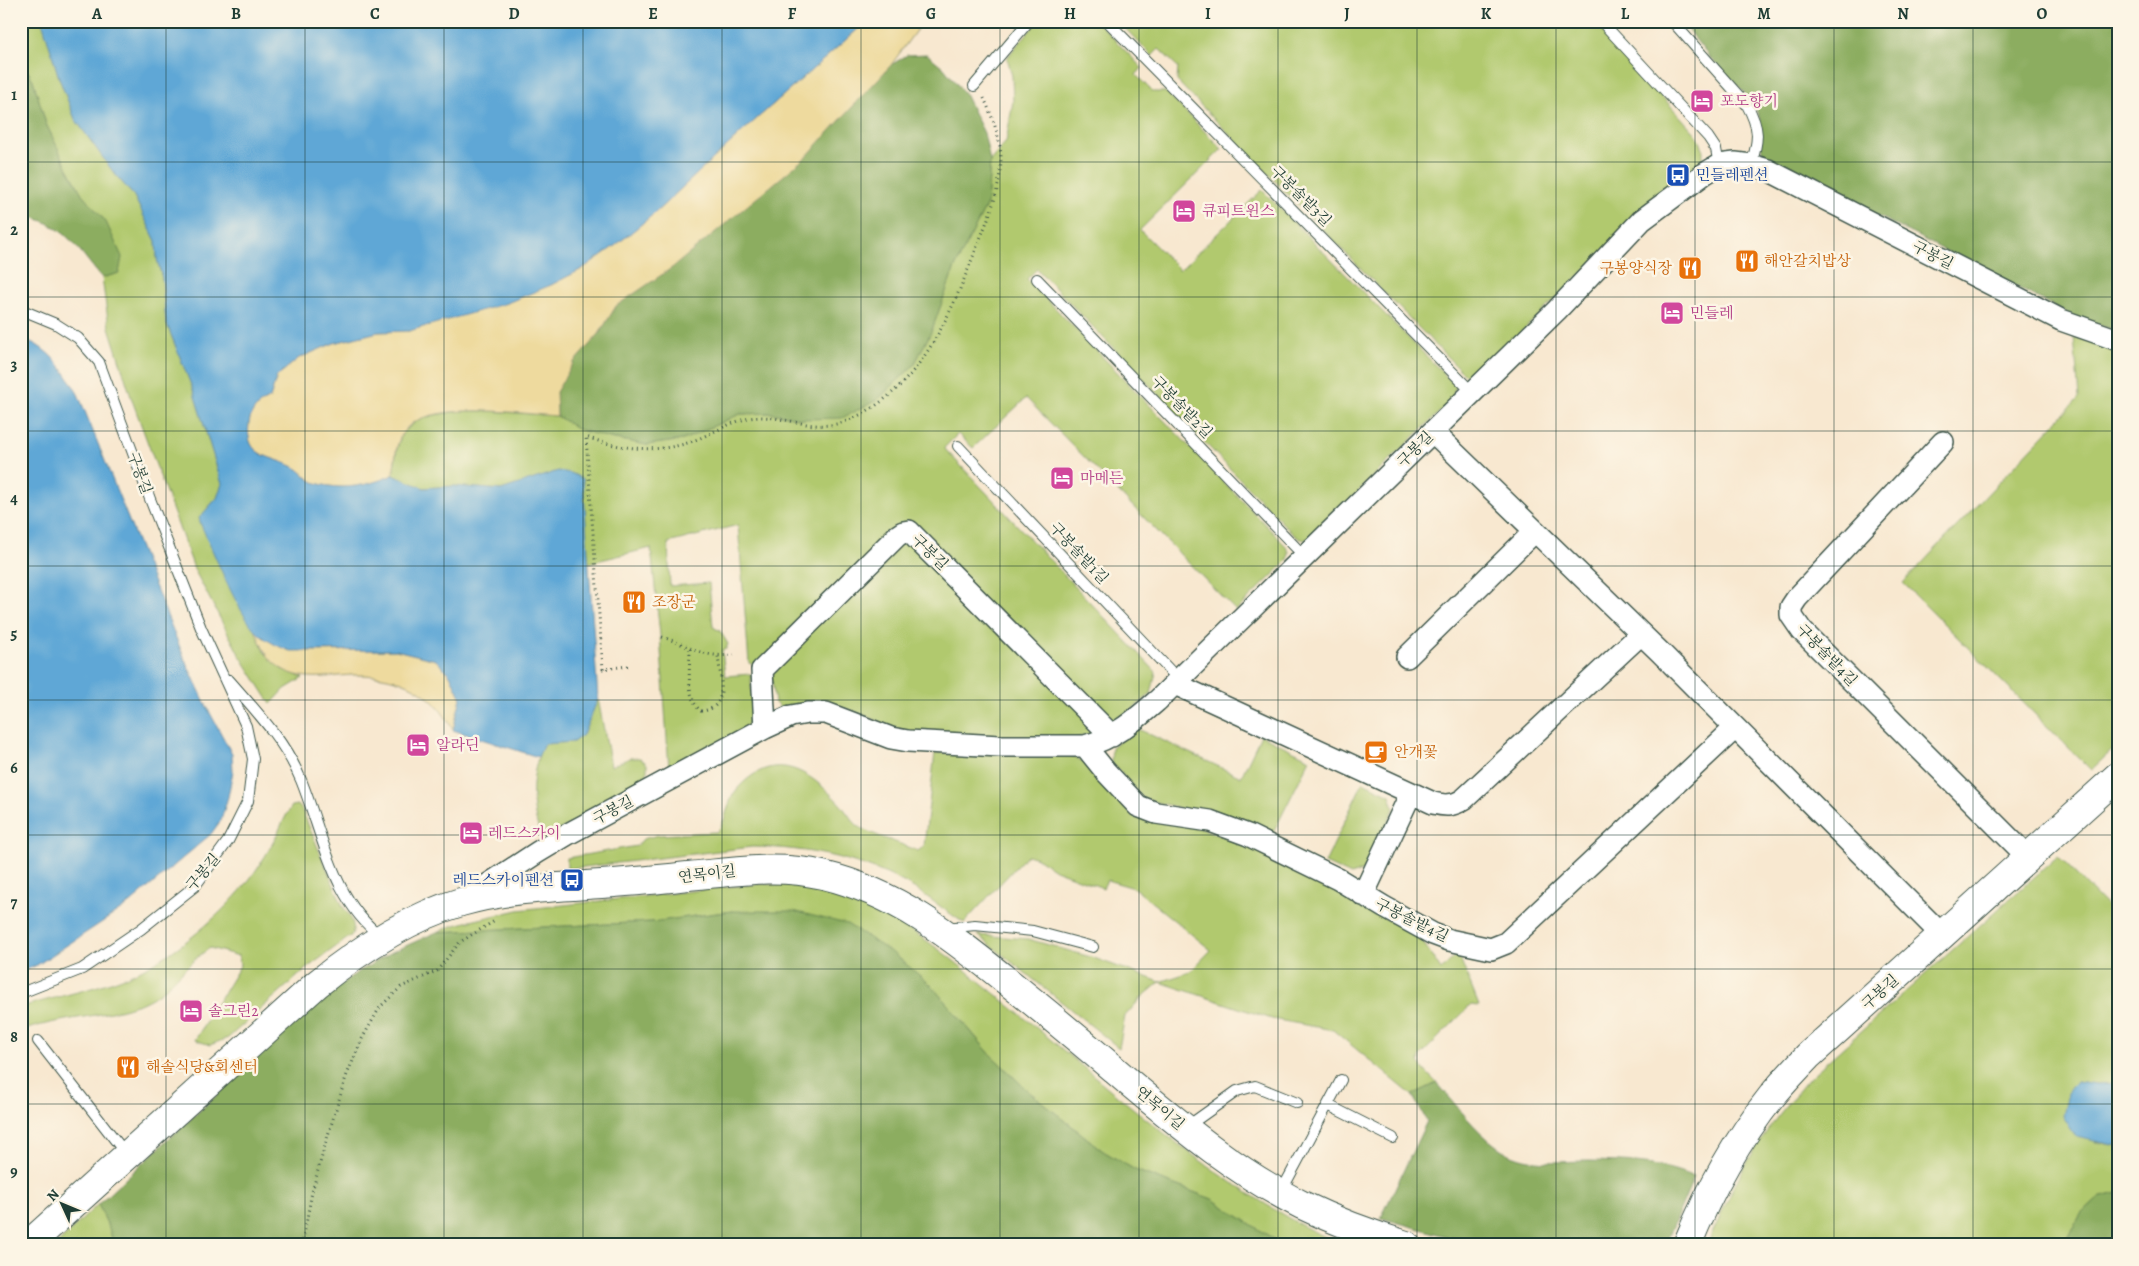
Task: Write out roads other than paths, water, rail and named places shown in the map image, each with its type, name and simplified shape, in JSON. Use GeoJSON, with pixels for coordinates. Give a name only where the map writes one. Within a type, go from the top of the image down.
{"type":"FeatureCollection","features":[{"type":"Feature","properties":{"kind":"street","name":"구봉길"},"geometry":{"type":"LineString","coordinates":[[28,1245],[126,1155],[337,968],[383,937],[462,902],[552,843],[765,728],[791,716],[808,713],[826,713],[892,738],[908,741],[990,745],[1085,746],[1101,742],[1112,736],[1138,718],[1177,682],[1557,310],[1642,220],[1719,165],[1735,163],[1751,165],[1783,177],[2062,320],[2118,340]]}},
{"type":"Feature","properties":{"kind":"street"},"geometry":{"type":"LineString","coordinates":[[1433,432],[1641,634],[1942,935]]}},
{"type":"Feature","properties":{"kind":"street","name":"구봉솔밭4길"},"geometry":{"type":"LineString","coordinates":[[1942,442],[1797,598],[1791,607],[1791,615],[1802,631],[2028,857]]}},
{"type":"Feature","properties":{"kind":"street","name":"구봉길"},"geometry":{"type":"LineString","coordinates":[[765,728],[762,670],[897,536],[909,531],[1112,736]]}},
{"type":"Feature","properties":{"kind":"street"},"geometry":{"type":"LineString","coordinates":[[1407,657],[1535,531]]}},
{"type":"Feature","properties":{"kind":"street"},"geometry":{"type":"LineString","coordinates":[[1177,682],[1411,793],[1433,803],[1446,806],[1464,799],[1641,634]]}},
{"type":"Feature","properties":{"kind":"street","name":"구봉솔밭4길"},"geometry":{"type":"LineString","coordinates":[[1085,746],[1138,806],[1156,813],[1210,821],[1241,832],[1338,879],[1433,934],[1491,949],[1506,943],[1735,728]]}},
{"type":"Feature","properties":{"kind":"street","name":"구봉길"},"geometry":{"type":"LineString","coordinates":[[1687,1245],[1724,1166],[1773,1094],[1808,1056],[2118,776]]}},
{"type":"Feature","properties":{"kind":"street","name":"구봉솔밭4길"},"geometry":{"type":"LineString","coordinates":[[1363,895],[1411,793]]}},
{"type":"Feature","properties":{"kind":"street","name":"연목이길"},"geometry":{"type":"LineString","coordinates":[[462,902],[532,890],[776,868],[821,874],[871,890],[895,900],[940,929],[1050,1016],[1184,1128],[1246,1172],[1281,1193],[1346,1224],[1406,1245]]}},
{"type":"Feature","properties":{"kind":"lane"},"geometry":{"type":"LineString","coordinates":[[974,86],[1029,21]]}},
{"type":"Feature","properties":{"kind":"lane","name":"구봉솔밭3길"},"geometry":{"type":"LineString","coordinates":[[1107,21],[1473,393]]}},
{"type":"Feature","properties":{"kind":"lane"},"geometry":{"type":"LineString","coordinates":[[1601,21],[1708,137],[1716,149],[1719,165]]}},
{"type":"Feature","properties":{"kind":"lane"},"geometry":{"type":"LineString","coordinates":[[1672,21],[1747,105],[1756,121],[1758,135],[1751,165]]}},
{"type":"Feature","properties":{"kind":"lane","name":"구봉솔밭2길"},"geometry":{"type":"LineString","coordinates":[[1038,278],[1305,557]]}},
{"type":"Feature","properties":{"kind":"lane","name":"구봉길"},"geometry":{"type":"LineString","coordinates":[[21,311],[56,324],[78,338],[99,362],[201,628],[246,726],[253,759],[248,801],[228,841],[195,886],[141,929],[82,969],[21,993]]}},
{"type":"Feature","properties":{"kind":"lane","name":"구봉솔밭1길"},"geometry":{"type":"LineString","coordinates":[[958,446],[1177,682]]}},
{"type":"Feature","properties":{"kind":"lane","name":"구봉길"},"geometry":{"type":"LineString","coordinates":[[221,671],[262,718],[288,754],[300,779],[329,860],[345,894],[355,911],[369,927],[383,937]]}},
{"type":"Feature","properties":{"kind":"lane"},"geometry":{"type":"LineString","coordinates":[[940,929],[975,925],[1003,927],[1033,931],[1093,948]]}},
{"type":"Feature","properties":{"kind":"lane"},"geometry":{"type":"LineString","coordinates":[[38,1041],[126,1155]]}},
{"type":"Feature","properties":{"kind":"lane"},"geometry":{"type":"LineString","coordinates":[[1281,1193],[1341,1080]]}},
{"type":"Feature","properties":{"kind":"lane"},"geometry":{"type":"LineString","coordinates":[[1184,1128],[1237,1091],[1255,1086],[1297,1103]]}},
{"type":"Feature","properties":{"kind":"lane"},"geometry":{"type":"LineString","coordinates":[[1328,1105],[1393,1138]]}},
{"type":"Feature","properties":{"kind":"water"},"geometry":{"type":"Polygon","coordinates":[[[42,21],[867,21],[743,131],[656,212],[616,245],[582,269],[551,285],[507,303],[409,331],[378,332],[334,343],[299,358],[277,376],[270,398],[262,402],[252,414],[249,423],[249,434],[255,449],[261,454],[296,468],[315,482],[326,486],[355,486],[375,482],[393,475],[424,488],[454,486],[501,490],[558,471],[571,473],[583,479],[598,699],[583,735],[573,742],[544,744],[538,757],[453,730],[461,698],[450,675],[436,660],[396,650],[290,651],[271,642],[254,629],[232,593],[199,518],[217,498],[222,484],[193,390],[166,322],[156,241],[134,196],[114,173],[75,119],[59,78],[42,21]]]}},
{"type":"Feature","properties":{"kind":"water"},"geometry":{"type":"Polygon","coordinates":[[[21,338],[48,353],[67,376],[78,394],[185,660],[232,754],[233,771],[221,820],[211,834],[128,905],[37,965],[21,972],[21,338]]]}},
{"type":"Feature","properties":{"kind":"water"},"geometry":{"type":"Polygon","coordinates":[[[2077,1081],[2096,1084],[2118,1083],[2118,1146],[2076,1137],[2063,1116],[2068,1093],[2077,1081]]]}},
{"type":"Feature","properties":{"kind":"place","name":"포도향기"},"geometry":{"type":"Point","coordinates":[1702,101]}},
{"type":"Feature","properties":{"kind":"place","name":"민들레펜션"},"geometry":{"type":"Point","coordinates":[1678,175]}},
{"type":"Feature","properties":{"kind":"place","name":"큐피트윈스"},"geometry":{"type":"Point","coordinates":[1184,211]}},
{"type":"Feature","properties":{"kind":"place","name":"해안갈치밥상"},"geometry":{"type":"Point","coordinates":[1747,261]}},
{"type":"Feature","properties":{"kind":"place","name":"구봉양식장"},"geometry":{"type":"Point","coordinates":[1690,268]}},
{"type":"Feature","properties":{"kind":"place","name":"민들레"},"geometry":{"type":"Point","coordinates":[1672,313]}},
{"type":"Feature","properties":{"kind":"place","name":"마메든"},"geometry":{"type":"Point","coordinates":[1062,478]}},
{"type":"Feature","properties":{"kind":"place","name":"조장군"},"geometry":{"type":"Point","coordinates":[634,602]}},
{"type":"Feature","properties":{"kind":"place","name":"알라딘"},"geometry":{"type":"Point","coordinates":[418,745]}},
{"type":"Feature","properties":{"kind":"place","name":"안개꽃"},"geometry":{"type":"Point","coordinates":[1376,752]}},
{"type":"Feature","properties":{"kind":"place","name":"레드스카이"},"geometry":{"type":"Point","coordinates":[471,833]}},
{"type":"Feature","properties":{"kind":"place","name":"레드스카이펜션"},"geometry":{"type":"Point","coordinates":[572,880]}},
{"type":"Feature","properties":{"kind":"place","name":"솔그린2"},"geometry":{"type":"Point","coordinates":[191,1011]}},
{"type":"Feature","properties":{"kind":"place","name":"해솔식당&회센터"},"geometry":{"type":"Point","coordinates":[128,1067]}}]}
